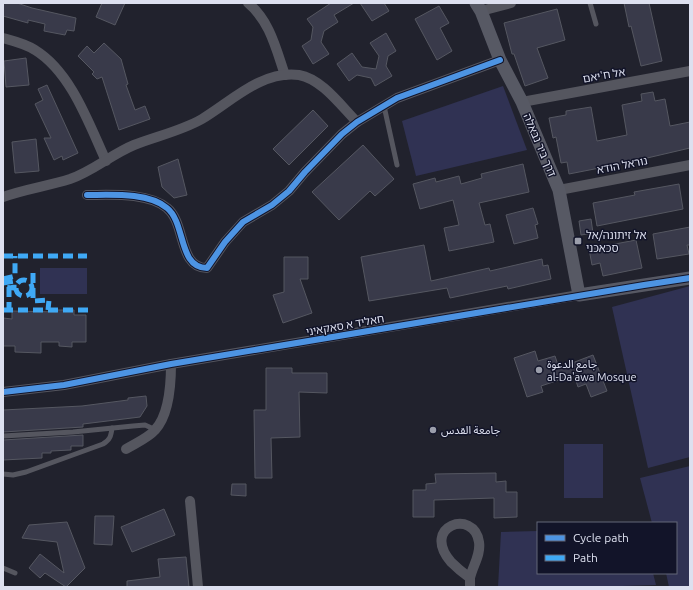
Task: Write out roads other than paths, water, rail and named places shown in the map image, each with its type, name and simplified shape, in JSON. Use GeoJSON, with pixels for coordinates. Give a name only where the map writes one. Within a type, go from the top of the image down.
{"type":"FeatureCollection","features":[{"type":"Feature","properties":{"kind":"street"},"geometry":{"type":"LineString","coordinates":[[248,3],[256,10],[265,23],[273,40],[285,75]]}},
{"type":"Feature","properties":{"kind":"street"},"geometry":{"type":"LineString","coordinates":[[479,7],[511,3]]}},
{"type":"Feature","properties":{"kind":"street","name":"דרך ביר נבאלה"},"geometry":{"type":"LineString","coordinates":[[479,7],[500,60],[522,102],[559,190],[579,295]]}},
{"type":"Feature","properties":{"kind":"street"},"geometry":{"type":"LineString","coordinates":[[3,38],[35,49],[60,73],[70,87],[80,106],[106,161]]}},
{"type":"Feature","properties":{"kind":"street"},"geometry":{"type":"LineString","coordinates":[[87,195],[128,195],[152,200],[168,208],[174,218],[189,260],[199,268],[206,268],[225,242],[243,222],[272,205],[289,191],[305,172],[342,134],[356,122],[398,98],[500,60]]}},
{"type":"Feature","properties":{"kind":"street","name":"אל ח'יאם"},"geometry":{"type":"LineString","coordinates":[[522,102],[690,71]]}},
{"type":"Feature","properties":{"kind":"street"},"geometry":{"type":"LineString","coordinates":[[3,197],[70,179],[93,169],[134,146],[188,126],[250,87],[264,80],[278,76],[300,76],[317,82],[356,122]]}},
{"type":"Feature","properties":{"kind":"street","name":"נוראל הודא"},"geometry":{"type":"LineString","coordinates":[[559,190],[690,165]]}},
{"type":"Feature","properties":{"kind":"street","name":"חאליד א סאקאיני"},"geometry":{"type":"LineString","coordinates":[[3,392],[64,385],[171,364],[579,295],[690,278]]}},
{"type":"Feature","properties":{"kind":"street"},"geometry":{"type":"LineString","coordinates":[[126,449],[156,430],[168,400],[171,382],[171,364]]}},
{"type":"Feature","properties":{"kind":"street"},"geometry":{"type":"LineString","coordinates":[[190,501],[198,587]]}},
{"type":"Feature","properties":{"kind":"street"},"geometry":{"type":"LineString","coordinates":[[456,523],[465,524],[474,530],[479,541],[479,552],[470,583],[451,562],[444,552],[441,542],[448,527],[456,523]]}},
{"type":"Feature","properties":{"kind":"lane"},"geometry":{"type":"LineString","coordinates":[[590,3],[596,24]]}},
{"type":"Feature","properties":{"kind":"lane"},"geometry":{"type":"LineString","coordinates":[[384,106],[397,165]]}},
{"type":"Feature","properties":{"kind":"lane"},"geometry":{"type":"LineString","coordinates":[[3,436],[73,432],[145,425],[156,430]]}},
{"type":"Feature","properties":{"kind":"lane"},"geometry":{"type":"LineString","coordinates":[[3,474],[26,472],[103,444],[108,441],[111,436],[112,428]]}},
{"type":"Feature","properties":{"kind":"lane"},"geometry":{"type":"LineString","coordinates":[[3,568],[15,574]]}},
{"type":"Feature","properties":{"kind":"place","name":"אל זיתונה/אל סכאכני"},"geometry":{"type":"Point","coordinates":[578,241]}},
{"type":"Feature","properties":{"kind":"place","name":"جامع الدعوة al-Da'awa Mosque"},"geometry":{"type":"Point","coordinates":[539,370]}},
{"type":"Feature","properties":{"kind":"place","name":"جامعة القدس"},"geometry":{"type":"Point","coordinates":[433,430]}}]}
